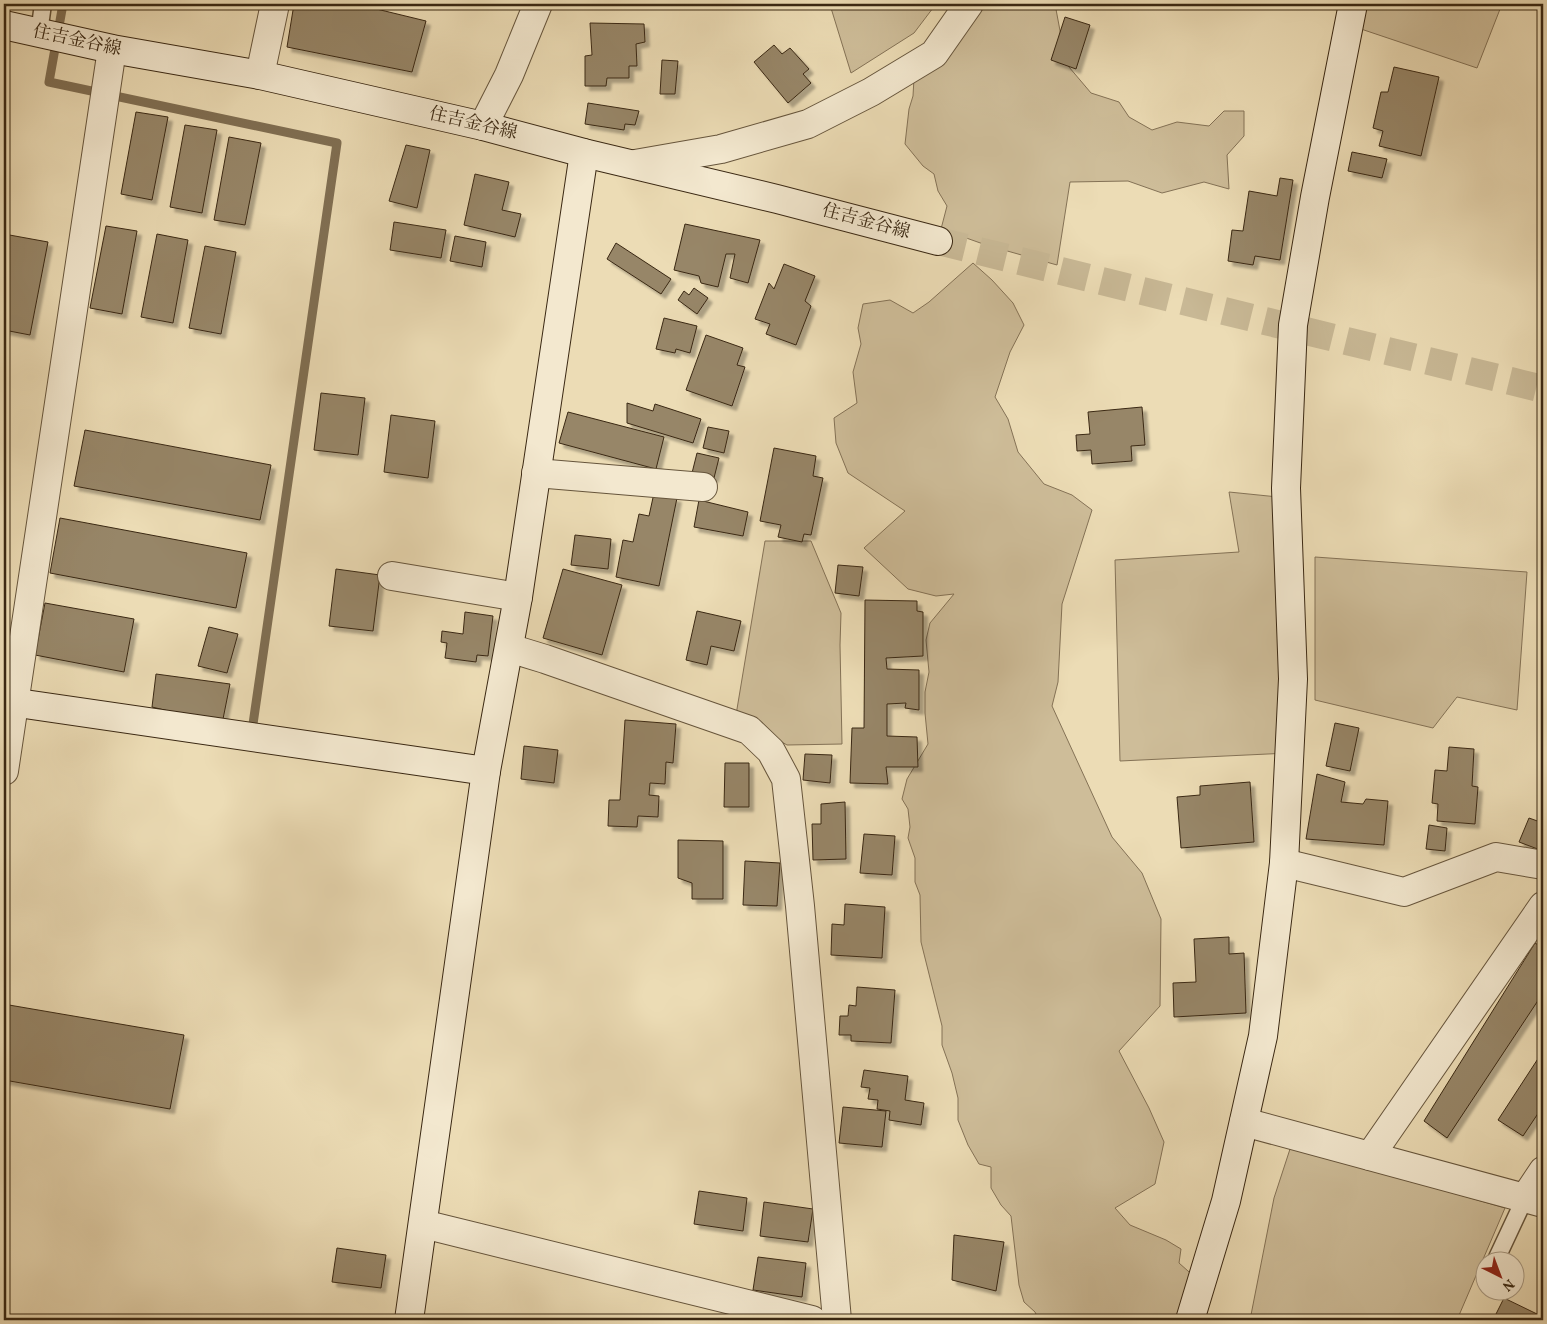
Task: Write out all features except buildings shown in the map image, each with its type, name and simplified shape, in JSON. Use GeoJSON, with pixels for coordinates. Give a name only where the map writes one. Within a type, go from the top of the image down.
{"type":"FeatureCollection","features":[{"type":"Feature","properties":{"kind":"street"},"geometry":{"type":"LineString","coordinates":[[260,76],[275,4]]}},
{"type":"Feature","properties":{"kind":"street"},"geometry":{"type":"LineString","coordinates":[[483,126],[509,75],[538,4]]}},
{"type":"Feature","properties":{"kind":"street"},"geometry":{"type":"LineString","coordinates":[[635,164],[721,149],[808,124],[871,92],[934,54],[969,4]]}},
{"type":"Feature","properties":{"kind":"street"},"geometry":{"type":"LineString","coordinates":[[1190,1320],[1226,1202],[1263,1036],[1284,863],[1293,679],[1286,488],[1293,325],[1315,197],[1353,4]]}},
{"type":"Feature","properties":{"kind":"street","name":"住吉金谷線"},"geometry":{"type":"LineString","coordinates":[[4,25],[72,40],[110,61],[260,76],[483,126],[938,241]]}},
{"type":"Feature","properties":{"kind":"street"},"geometry":{"type":"LineString","coordinates":[[4,771],[9,702],[110,61]]}},
{"type":"Feature","properties":{"kind":"street"},"geometry":{"type":"LineString","coordinates":[[409,1320],[486,771],[518,597],[584,153]]}},
{"type":"Feature","properties":{"kind":"street"},"geometry":{"type":"LineString","coordinates":[[536,473],[703,488]]}},
{"type":"Feature","properties":{"kind":"street"},"geometry":{"type":"LineString","coordinates":[[392,576],[518,597]]}},
{"type":"Feature","properties":{"kind":"street"},"geometry":{"type":"LineString","coordinates":[[509,648],[749,730],[771,751],[786,779],[800,906],[837,1320]]}},
{"type":"Feature","properties":{"kind":"street"},"geometry":{"type":"LineString","coordinates":[[9,702],[486,771]]}},
{"type":"Feature","properties":{"kind":"street"},"geometry":{"type":"LineString","coordinates":[[1284,863],[1404,892],[1496,857],[1543,865]]}},
{"type":"Feature","properties":{"kind":"street"},"geometry":{"type":"LineString","coordinates":[[1370,1156],[1543,906]]}},
{"type":"Feature","properties":{"kind":"street"},"geometry":{"type":"LineString","coordinates":[[1244,1122],[1534,1201],[1543,1171]]}},
{"type":"Feature","properties":{"kind":"street"},"geometry":{"type":"LineString","coordinates":[[423,1224],[812,1320]]}},
{"type":"Feature","properties":{"kind":"lane"},"geometry":{"type":"LineString","coordinates":[[39,33],[44,4]]}},
{"type":"Feature","properties":{"kind":"lane"},"geometry":{"type":"LineString","coordinates":[[1501,1252],[1534,1201]]}},
{"type":"Feature","properties":{"kind":"shaded area"},"geometry":{"type":"Polygon","coordinates":[[[824,4],[936,4],[914,33],[851,73],[831,8],[824,4]]]}},
{"type":"Feature","properties":{"kind":"shaded area"},"geometry":{"type":"Polygon","coordinates":[[[955,4],[1055,4],[1061,36],[1058,54],[1091,93],[1119,102],[1129,117],[1152,130],[1177,122],[1209,126],[1224,111],[1244,111],[1244,136],[1227,155],[1229,189],[1204,182],[1162,193],[1128,181],[1070,182],[1057,265],[986,245],[941,229],[947,206],[938,191],[934,174],[923,166],[905,144],[909,109],[913,96],[915,60],[925,43],[947,18],[955,4]]]}},
{"type":"Feature","properties":{"kind":"shaded area"},"geometry":{"type":"Polygon","coordinates":[[[1362,4],[1502,4],[1477,68],[1358,28],[1362,4]]]}},
{"type":"Feature","properties":{"kind":"shaded area"},"geometry":{"type":"Polygon","coordinates":[[[973,263],[1013,303],[1024,325],[1010,352],[995,397],[1008,419],[1018,452],[1044,484],[1072,495],[1092,510],[1062,604],[1058,682],[1052,706],[1112,837],[1142,873],[1161,919],[1160,1006],[1119,1051],[1149,1108],[1164,1142],[1155,1184],[1115,1208],[1130,1225],[1166,1240],[1181,1249],[1179,1263],[1197,1279],[1190,1320],[1039,1320],[1035,1312],[1024,1302],[1019,1285],[1011,1216],[1001,1205],[991,1188],[991,1167],[979,1164],[968,1145],[958,1120],[958,1098],[942,1045],[942,1026],[921,942],[920,895],[915,882],[915,858],[908,838],[910,827],[908,809],[902,799],[907,779],[928,744],[925,692],[929,672],[926,640],[930,623],[954,594],[936,596],[908,589],[864,548],[905,511],[848,473],[836,443],[834,418],[857,403],[853,372],[861,344],[858,328],[863,304],[890,300],[913,313],[929,302],[973,263]]]}},
{"type":"Feature","properties":{"kind":"shaded area"},"geometry":{"type":"Polygon","coordinates":[[[1229,492],[1278,497],[1289,753],[1120,761],[1115,560],[1239,552],[1229,492]]]}},
{"type":"Feature","properties":{"kind":"shaded area"},"geometry":{"type":"Polygon","coordinates":[[[765,541],[811,541],[841,613],[842,744],[787,745],[736,715],[765,541]]]}},
{"type":"Feature","properties":{"kind":"shaded area"},"geometry":{"type":"Polygon","coordinates":[[[1315,557],[1527,572],[1517,710],[1457,697],[1433,728],[1315,700],[1315,557]]]}},
{"type":"Feature","properties":{"kind":"shaded area"},"geometry":{"type":"Polygon","coordinates":[[[1291,1146],[1505,1208],[1486,1252],[1474,1252],[1474,1280],[1457,1320],[1250,1320],[1274,1198],[1291,1146]]]}},
{"type":"Feature","properties":{"kind":"waterway"},"geometry":{"type":"LineString","coordinates":[[63,4],[49,82],[337,143],[253,724]]}},
{"type":"Feature","properties":{"kind":"tunnel"},"geometry":{"type":"LineString","coordinates":[[938,241],[1543,389]]}}]}
